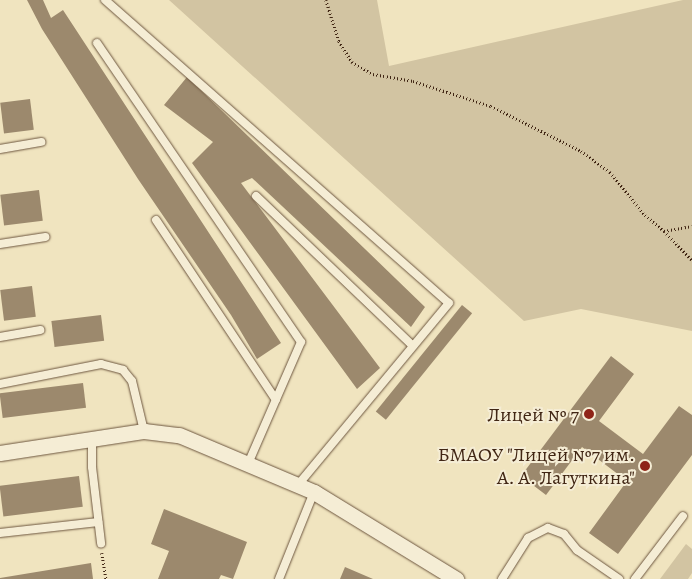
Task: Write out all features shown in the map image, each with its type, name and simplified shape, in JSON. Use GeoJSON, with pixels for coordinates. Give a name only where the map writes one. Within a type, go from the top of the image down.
{"type":"FeatureCollection","features":[{"type":"Feature","properties":{"kind":"street"},"geometry":{"type":"LineString","coordinates":[[0,453],[144,431],[179,435],[314,492],[456,579]]}},
{"type":"Feature","properties":{"kind":"lane"},"geometry":{"type":"LineString","coordinates":[[105,0],[449,303],[298,485]]}},
{"type":"Feature","properties":{"kind":"lane"},"geometry":{"type":"LineString","coordinates":[[97,44],[301,342],[248,464]]}},
{"type":"Feature","properties":{"kind":"lane"},"geometry":{"type":"LineString","coordinates":[[0,149],[40,142]]}},
{"type":"Feature","properties":{"kind":"lane"},"geometry":{"type":"LineString","coordinates":[[256,196],[413,346]]}},
{"type":"Feature","properties":{"kind":"lane"},"geometry":{"type":"LineString","coordinates":[[156,220],[276,400]]}},
{"type":"Feature","properties":{"kind":"lane"},"geometry":{"type":"LineString","coordinates":[[0,244],[45,237]]}},
{"type":"Feature","properties":{"kind":"lane"},"geometry":{"type":"LineString","coordinates":[[0,337],[40,330]]}},
{"type":"Feature","properties":{"kind":"lane"},"geometry":{"type":"LineString","coordinates":[[0,384],[102,364],[122,370],[132,380],[144,431]]}},
{"type":"Feature","properties":{"kind":"lane"},"geometry":{"type":"LineString","coordinates":[[92,440],[92,467],[101,543]]}},
{"type":"Feature","properties":{"kind":"lane"},"geometry":{"type":"LineString","coordinates":[[279,579],[314,492]]}},
{"type":"Feature","properties":{"kind":"lane"},"geometry":{"type":"LineString","coordinates":[[635,579],[683,516]]}},
{"type":"Feature","properties":{"kind":"lane"},"geometry":{"type":"LineString","coordinates":[[0,533],[98,522]]}},
{"type":"Feature","properties":{"kind":"lane"},"geometry":{"type":"LineString","coordinates":[[502,579],[528,538],[548,528],[564,534],[577,550],[619,579]]}},
{"type":"Feature","properties":{"kind":"path"},"geometry":{"type":"LineString","coordinates":[[326,0],[339,41],[352,62],[373,74],[413,81],[491,106],[581,151],[610,172],[645,215],[664,231],[692,260]]}},
{"type":"Feature","properties":{"kind":"path"},"geometry":{"type":"LineString","coordinates":[[664,231],[692,226]]}},
{"type":"Feature","properties":{"kind":"path"},"geometry":{"type":"LineString","coordinates":[[101,543],[106,579]]}},
{"type":"Feature","properties":{"kind":"shaded area"},"geometry":{"type":"Polygon","coordinates":[[[169,0],[377,0],[389,66],[683,0],[692,0],[692,331],[581,309],[524,321],[169,0]]]}},
{"type":"Feature","properties":{"kind":"shaded area"},"geometry":{"type":"Polygon","coordinates":[[[686,544],[692,549],[692,573],[688,579],[660,579],[686,544]]]}},
{"type":"Feature","properties":{"kind":"building"},"geometry":{"type":"Polygon","coordinates":[[[27,0],[43,0],[51,18],[63,10],[281,343],[257,359],[231,315],[138,179],[42,29],[27,0]]]}},
{"type":"Feature","properties":{"kind":"building"},"geometry":{"type":"Polygon","coordinates":[[[187,77],[425,307],[411,327],[252,178],[241,183],[380,368],[357,389],[192,163],[213,142],[164,105],[187,77]]]}},
{"type":"Feature","properties":{"kind":"building"},"geometry":{"type":"Polygon","coordinates":[[[30,99],[34,130],[4,133],[0,103],[30,99]]]}},
{"type":"Feature","properties":{"kind":"building"},"geometry":{"type":"Polygon","coordinates":[[[39,190],[43,221],[4,226],[0,195],[39,190]]]}},
{"type":"Feature","properties":{"kind":"building"},"geometry":{"type":"Polygon","coordinates":[[[32,286],[36,317],[4,321],[0,290],[32,286]]]}},
{"type":"Feature","properties":{"kind":"building"},"geometry":{"type":"Polygon","coordinates":[[[462,305],[472,313],[386,420],[376,411],[462,305]]]}},
{"type":"Feature","properties":{"kind":"building"},"geometry":{"type":"Polygon","coordinates":[[[101,315],[104,341],[55,347],[51,321],[101,315]]]}},
{"type":"Feature","properties":{"kind":"building","name":"БМАОУ \"Лицей №7 им. А. А. Лагуткина\""},"geometry":{"type":"Polygon","coordinates":[[[611,356],[634,374],[599,421],[643,454],[679,406],[692,415],[692,455],[618,554],[589,533],[627,481],[582,447],[546,495],[521,476],[611,356]]]}},
{"type":"Feature","properties":{"kind":"building"},"geometry":{"type":"Polygon","coordinates":[[[83,383],[86,408],[3,418],[0,393],[83,383]]]}},
{"type":"Feature","properties":{"kind":"building"},"geometry":{"type":"Polygon","coordinates":[[[79,476],[83,507],[3,517],[0,486],[79,476]]]}},
{"type":"Feature","properties":{"kind":"building"},"geometry":{"type":"Polygon","coordinates":[[[164,509],[247,542],[233,579],[221,575],[219,579],[158,579],[169,551],[151,544],[164,509]]]}},
{"type":"Feature","properties":{"kind":"building"},"geometry":{"type":"Polygon","coordinates":[[[91,563],[93,579],[0,579],[0,578],[91,563]]]}},
{"type":"Feature","properties":{"kind":"building"},"geometry":{"type":"Polygon","coordinates":[[[345,567],[373,579],[340,579],[345,567]]]}},
{"type":"Feature","properties":{"kind":"place","name":"Лицей № 7"},"geometry":{"type":"Point","coordinates":[589,414]}},
{"type":"Feature","properties":{"kind":"place","name":"БМАОУ \"Лицей №7 им. А. А. Лагуткина\""},"geometry":{"type":"Point","coordinates":[645,466]}}]}
